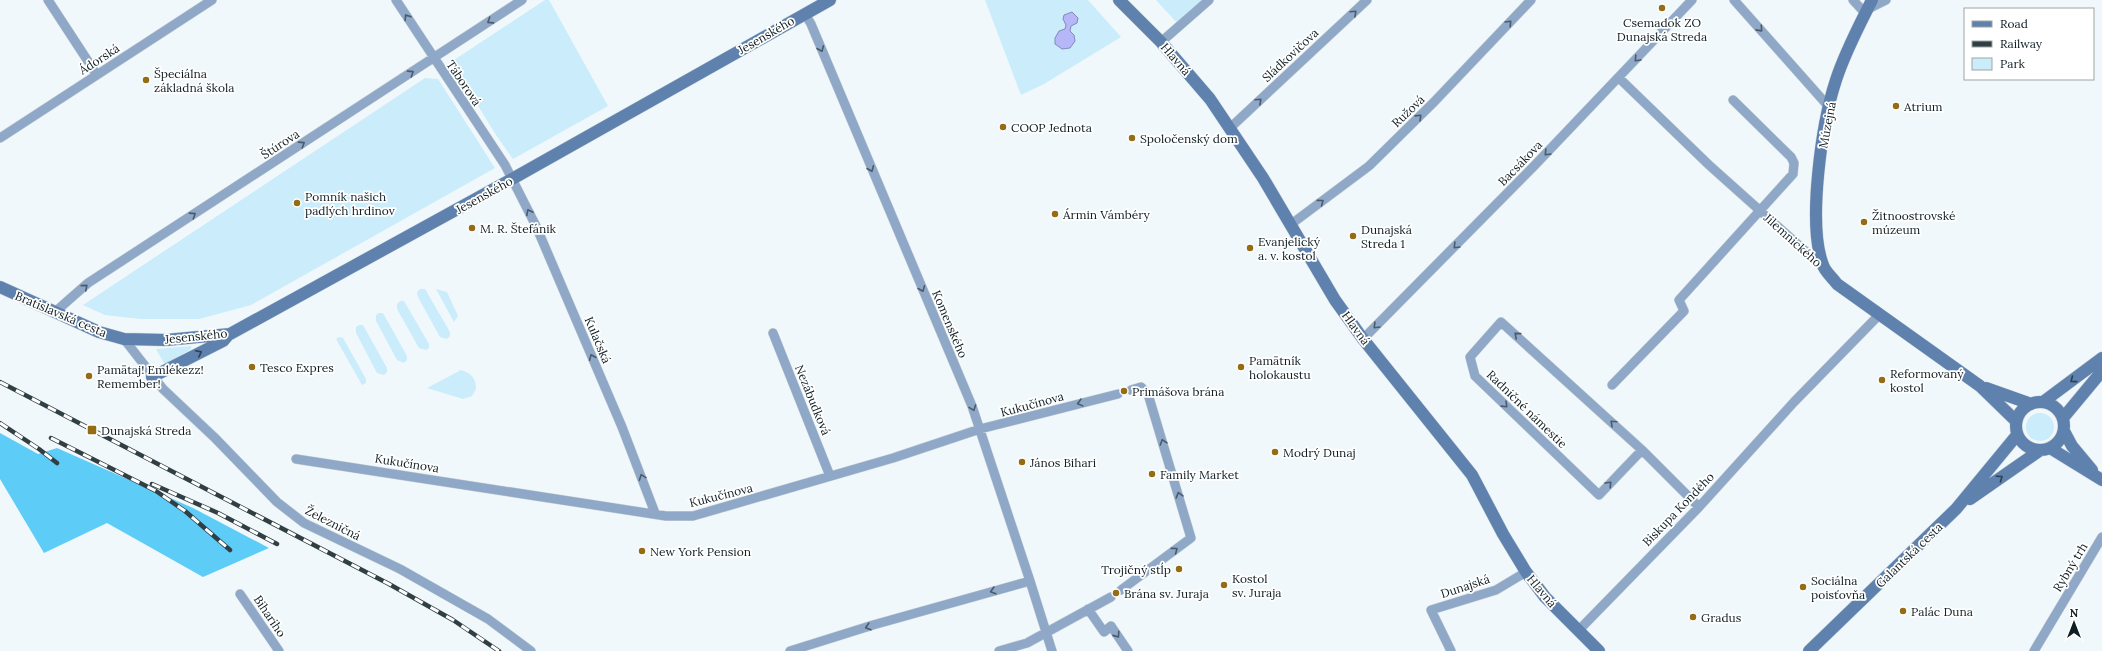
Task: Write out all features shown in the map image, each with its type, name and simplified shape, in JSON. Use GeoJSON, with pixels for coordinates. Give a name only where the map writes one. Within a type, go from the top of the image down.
{"type":"FeatureCollection","features":[{"type":"Feature","properties":{"kind":"street"},"geometry":{"type":"LineString","coordinates":[[48,0],[97,75]]}},
{"type":"Feature","properties":{"kind":"street","name":"Ádorská"},"geometry":{"type":"LineString","coordinates":[[0,138],[212,0]]}},
{"type":"Feature","properties":{"kind":"street","name":"Táborová"},"geometry":{"type":"LineString","coordinates":[[396,0],[512,179]]}},
{"type":"Feature","properties":{"kind":"street","name":"Štúrova"},"geometry":{"type":"LineString","coordinates":[[55,312],[88,283],[522,0]]}},
{"type":"Feature","properties":{"kind":"street","name":"Jesenského"},"geometry":{"type":"LineString","coordinates":[[124,339],[166,340],[230,334],[512,179],[830,0]]}},
{"type":"Feature","properties":{"kind":"street","name":"Hlavná"},"geometry":{"type":"LineString","coordinates":[[1118,0],[1160,42],[1210,99],[1263,178],[1324,283],[1363,339],[1472,475],[1503,534],[1526,572],[1545,597],[1599,651]]}},
{"type":"Feature","properties":{"kind":"street"},"geometry":{"type":"LineString","coordinates":[[1160,42],[1209,0]]}},
{"type":"Feature","properties":{"kind":"street","name":"Sládkovičova"},"geometry":{"type":"LineString","coordinates":[[1230,128],[1367,0]]}},
{"type":"Feature","properties":{"kind":"street","name":"Ružová"},"geometry":{"type":"LineString","coordinates":[[1290,225],[1369,166],[1434,102],[1531,0]]}},
{"type":"Feature","properties":{"kind":"street","name":"Bacsákova"},"geometry":{"type":"LineString","coordinates":[[1363,339],[1619,78],[1692,0]]}},
{"type":"Feature","properties":{"kind":"street"},"geometry":{"type":"LineString","coordinates":[[1734,0],[1829,107]]}},
{"type":"Feature","properties":{"kind":"street"},"geometry":{"type":"LineString","coordinates":[[1853,0],[1868,7],[1886,0]]}},
{"type":"Feature","properties":{"kind":"street","name":"Múzejná"},"geometry":{"type":"LineString","coordinates":[[1823,267],[1818,248],[1817,190],[1829,107],[1836,80],[1868,7]]}},
{"type":"Feature","properties":{"kind":"street","name":"Komenského"},"geometry":{"type":"LineString","coordinates":[[804,14],[811,24],[972,406],[1052,651]]}},
{"type":"Feature","properties":{"kind":"street","name":"Jilemnického"},"geometry":{"type":"LineString","coordinates":[[1619,78],[1709,165],[1823,267],[1838,284],[1879,316],[1980,386],[2016,421]]}},
{"type":"Feature","properties":{"kind":"street"},"geometry":{"type":"LineString","coordinates":[[1612,386],[1684,311],[1678,300],[1791,178],[1795,169],[1791,157],[1733,100]]}},
{"type":"Feature","properties":{"kind":"street","name":"Kulačská"},"geometry":{"type":"LineString","coordinates":[[512,179],[536,226],[622,427],[655,513]]}},
{"type":"Feature","properties":{"kind":"street","name":"Bratislavská cesta"},"geometry":{"type":"LineString","coordinates":[[0,286],[99,332],[124,339]]}},
{"type":"Feature","properties":{"kind":"street","name":"Biskupa Kondého"},"geometry":{"type":"LineString","coordinates":[[1578,631],[1698,507],[1794,402],[1879,316]]}},
{"type":"Feature","properties":{"kind":"street","name":"Radničné námestie"},"geometry":{"type":"LineString","coordinates":[[1642,450],[1599,494],[1475,376],[1470,356],[1502,322],[1642,450],[1698,507]]}},
{"type":"Feature","properties":{"kind":"street","name":"Nezábudková"},"geometry":{"type":"LineString","coordinates":[[773,333],[830,476]]}},
{"type":"Feature","properties":{"kind":"street"},"geometry":{"type":"LineString","coordinates":[[152,377],[223,340],[230,334]]}},
{"type":"Feature","properties":{"kind":"street","name":"Železničná"},"geometry":{"type":"LineString","coordinates":[[124,339],[152,377],[215,438],[277,502],[298,519],[400,569],[488,619],[531,651]]}},
{"type":"Feature","properties":{"kind":"street"},"geometry":{"type":"LineString","coordinates":[[2099,477],[2044,450],[2026,446],[2017,435],[2016,421],[2020,411],[2031,404],[2043,402],[2102,358]]}},
{"type":"Feature","properties":{"kind":"street"},"geometry":{"type":"LineString","coordinates":[[2063,418],[2102,371]]}},
{"type":"Feature","properties":{"kind":"street","name":"Jilemnického"},"geometry":{"type":"LineString","coordinates":[[1980,386],[2031,404]]}},
{"type":"Feature","properties":{"kind":"street"},"geometry":{"type":"LineString","coordinates":[[1121,590],[1191,538],[1148,394],[1142,387],[1131,390]]}},
{"type":"Feature","properties":{"kind":"street","name":"Kukučínova"},"geometry":{"type":"LineString","coordinates":[[296,459],[655,513],[666,516],[693,516],[980,430],[1118,394]]}},
{"type":"Feature","properties":{"kind":"street"},"geometry":{"type":"LineString","coordinates":[[2043,402],[2055,407],[2063,418],[2064,431],[2072,446],[2099,477]]}},
{"type":"Feature","properties":{"kind":"street"},"geometry":{"type":"LineString","coordinates":[[2044,450],[2058,442],[2064,431]]}},
{"type":"Feature","properties":{"kind":"street","name":"Galantská cesta"},"geometry":{"type":"LineString","coordinates":[[1809,651],[1956,509],[2017,435]]}},
{"type":"Feature","properties":{"kind":"street","name":"Galantská cesta"},"geometry":{"type":"LineString","coordinates":[[1956,509],[2044,450]]}},
{"type":"Feature","properties":{"kind":"street","name":"Rybný trh"},"geometry":{"type":"LineString","coordinates":[[2034,651],[2102,537]]}},
{"type":"Feature","properties":{"kind":"street","name":"Dunajská"},"geometry":{"type":"LineString","coordinates":[[1450,651],[1430,610],[1496,590],[1526,572]]}},
{"type":"Feature","properties":{"kind":"street"},"geometry":{"type":"LineString","coordinates":[[790,651],[873,625],[1030,581]]}},
{"type":"Feature","properties":{"kind":"street","name":"Bihariho"},"geometry":{"type":"LineString","coordinates":[[240,594],[279,651]]}},
{"type":"Feature","properties":{"kind":"street"},"geometry":{"type":"LineString","coordinates":[[999,651],[1027,643],[1046,634],[1111,597]]}},
{"type":"Feature","properties":{"kind":"street"},"geometry":{"type":"LineString","coordinates":[[1088,609],[1104,632],[1111,626],[1128,651]]}},
{"type":"Feature","properties":{"kind":"green space"},"geometry":{"type":"Polygon","coordinates":[[[545,0],[549,0],[608,106],[513,159],[496,135],[451,62],[545,0]]]}},
{"type":"Feature","properties":{"kind":"green space"},"geometry":{"type":"Polygon","coordinates":[[[985,0],[1088,0],[1121,37],[1044,84],[1021,95],[985,0]]]}},
{"type":"Feature","properties":{"kind":"green space"},"geometry":{"type":"Polygon","coordinates":[[[1156,0],[1209,0],[1179,25],[1156,0]]]}},
{"type":"Feature","properties":{"kind":"green space"},"geometry":{"type":"Polygon","coordinates":[[[425,78],[438,79],[495,168],[251,305],[199,319],[140,319],[105,315],[83,305],[425,78]]]}},
{"type":"Feature","properties":{"kind":"green space"},"geometry":{"type":"Polygon","coordinates":[[[420,289],[425,289],[450,332],[450,336],[447,339],[440,337],[418,297],[417,292],[420,289]]]}},
{"type":"Feature","properties":{"kind":"green space"},"geometry":{"type":"Polygon","coordinates":[[[436,289],[447,292],[458,316],[454,322],[436,289]]]}},
{"type":"Feature","properties":{"kind":"green space"},"geometry":{"type":"Polygon","coordinates":[[[400,301],[404,301],[429,344],[429,348],[426,350],[419,348],[397,309],[397,304],[400,301]]]}},
{"type":"Feature","properties":{"kind":"green space"},"geometry":{"type":"Polygon","coordinates":[[[383,313],[407,356],[407,360],[404,363],[397,360],[376,321],[376,315],[383,313]]]}},
{"type":"Feature","properties":{"kind":"green space"},"geometry":{"type":"Polygon","coordinates":[[[363,325],[387,368],[387,372],[384,375],[377,373],[356,333],[356,327],[363,325]]]}},
{"type":"Feature","properties":{"kind":"green space"},"geometry":{"type":"Polygon","coordinates":[[[339,337],[343,338],[366,379],[366,383],[362,385],[336,339],[339,337]]]}},
{"type":"Feature","properties":{"kind":"green space"},"geometry":{"type":"Polygon","coordinates":[[[191,346],[191,349],[165,365],[156,349],[191,346]]]}},
{"type":"Feature","properties":{"kind":"green space"},"geometry":{"type":"Polygon","coordinates":[[[461,370],[470,374],[474,379],[476,389],[472,396],[463,399],[427,388],[461,370]]]}},
{"type":"Feature","properties":{"kind":"green space"},"geometry":{"type":"Polygon","coordinates":[[[2040,413],[2050,417],[2054,427],[2050,437],[2040,441],[2030,437],[2026,427],[2030,417],[2040,413]]]}},
{"type":"Feature","properties":{"kind":"shaded area"},"geometry":{"type":"Polygon","coordinates":[[[1072,12],[1078,18],[1077,23],[1071,26],[1070,31],[1074,35],[1075,41],[1070,48],[1062,49],[1055,44],[1055,38],[1059,31],[1065,29],[1066,25],[1063,19],[1064,15],[1072,12]]]}},
{"type":"Feature","properties":{"kind":"shaded area"},"geometry":{"type":"Polygon","coordinates":[[[0,433],[38,454],[57,448],[193,508],[269,548],[203,577],[107,523],[44,553],[0,479],[0,433]]]}},
{"type":"Feature","properties":{"kind":"railway"},"geometry":{"type":"LineString","coordinates":[[0,382],[389,584],[453,620],[499,651]]}},
{"type":"Feature","properties":{"kind":"railway"},"geometry":{"type":"LineString","coordinates":[[0,423],[57,463]]}},
{"type":"Feature","properties":{"kind":"railway"},"geometry":{"type":"LineString","coordinates":[[51,438],[156,491],[185,511],[230,550]]}},
{"type":"Feature","properties":{"kind":"railway"},"geometry":{"type":"LineString","coordinates":[[152,484],[218,513],[277,544]]}},
{"type":"Feature","properties":{"kind":"place","name":"Csemadok ZO Dunajská Streda"},"geometry":{"type":"Point","coordinates":[1662,8]}},
{"type":"Feature","properties":{"kind":"place","name":"Špeciálna základná škola"},"geometry":{"type":"Point","coordinates":[146,80]}},
{"type":"Feature","properties":{"kind":"place","name":"Atrium"},"geometry":{"type":"Point","coordinates":[1896,106]}},
{"type":"Feature","properties":{"kind":"place","name":"COOP Jednota"},"geometry":{"type":"Point","coordinates":[1003,127]}},
{"type":"Feature","properties":{"kind":"place","name":"Spoločenský dom"},"geometry":{"type":"Point","coordinates":[1132,138]}},
{"type":"Feature","properties":{"kind":"place","name":"Pomník našich padlých hrdinov"},"geometry":{"type":"Point","coordinates":[297,203]}},
{"type":"Feature","properties":{"kind":"place","name":"Ármin Vámbéry"},"geometry":{"type":"Point","coordinates":[1055,214]}},
{"type":"Feature","properties":{"kind":"place","name":"Žitnoostrovské múzeum"},"geometry":{"type":"Point","coordinates":[1864,222]}},
{"type":"Feature","properties":{"kind":"place","name":"M. R. Štefánik"},"geometry":{"type":"Point","coordinates":[472,228]}},
{"type":"Feature","properties":{"kind":"place","name":"Dunajská Streda 1"},"geometry":{"type":"Point","coordinates":[1353,236]}},
{"type":"Feature","properties":{"kind":"place","name":"Evanjelický a. v. kostol"},"geometry":{"type":"Point","coordinates":[1250,248]}},
{"type":"Feature","properties":{"kind":"place","name":"Tesco Expres"},"geometry":{"type":"Point","coordinates":[252,367]}},
{"type":"Feature","properties":{"kind":"place","name":"Pamätník holokaustu"},"geometry":{"type":"Point","coordinates":[1241,367]}},
{"type":"Feature","properties":{"kind":"place","name":"Pamätaj! Emlékezz! Remember!"},"geometry":{"type":"Point","coordinates":[89,376]}},
{"type":"Feature","properties":{"kind":"place","name":"Reformovaný kostol"},"geometry":{"type":"Point","coordinates":[1882,380]}},
{"type":"Feature","properties":{"kind":"place","name":"Primášova brána"},"geometry":{"type":"Point","coordinates":[1124,391]}},
{"type":"Feature","properties":{"kind":"place","name":"Dunajská Streda"},"geometry":{"type":"Point","coordinates":[92,430]}},
{"type":"Feature","properties":{"kind":"place","name":"Modrý Dunaj"},"geometry":{"type":"Point","coordinates":[1275,452]}},
{"type":"Feature","properties":{"kind":"place","name":"János Bihari"},"geometry":{"type":"Point","coordinates":[1022,462]}},
{"type":"Feature","properties":{"kind":"place","name":"Family Market"},"geometry":{"type":"Point","coordinates":[1152,474]}},
{"type":"Feature","properties":{"kind":"place","name":"New York Pension"},"geometry":{"type":"Point","coordinates":[642,551]}},
{"type":"Feature","properties":{"kind":"place","name":"Trojičný stĺp"},"geometry":{"type":"Point","coordinates":[1179,569]}},
{"type":"Feature","properties":{"kind":"place","name":"Kostol sv. Juraja"},"geometry":{"type":"Point","coordinates":[1224,585]}},
{"type":"Feature","properties":{"kind":"place","name":"Sociálna poisťovňa"},"geometry":{"type":"Point","coordinates":[1803,587]}},
{"type":"Feature","properties":{"kind":"place","name":"Brána sv. Juraja"},"geometry":{"type":"Point","coordinates":[1116,593]}},
{"type":"Feature","properties":{"kind":"place","name":"Palác Duna"},"geometry":{"type":"Point","coordinates":[1903,611]}},
{"type":"Feature","properties":{"kind":"place","name":"Gradus"},"geometry":{"type":"Point","coordinates":[1693,617]}}]}
